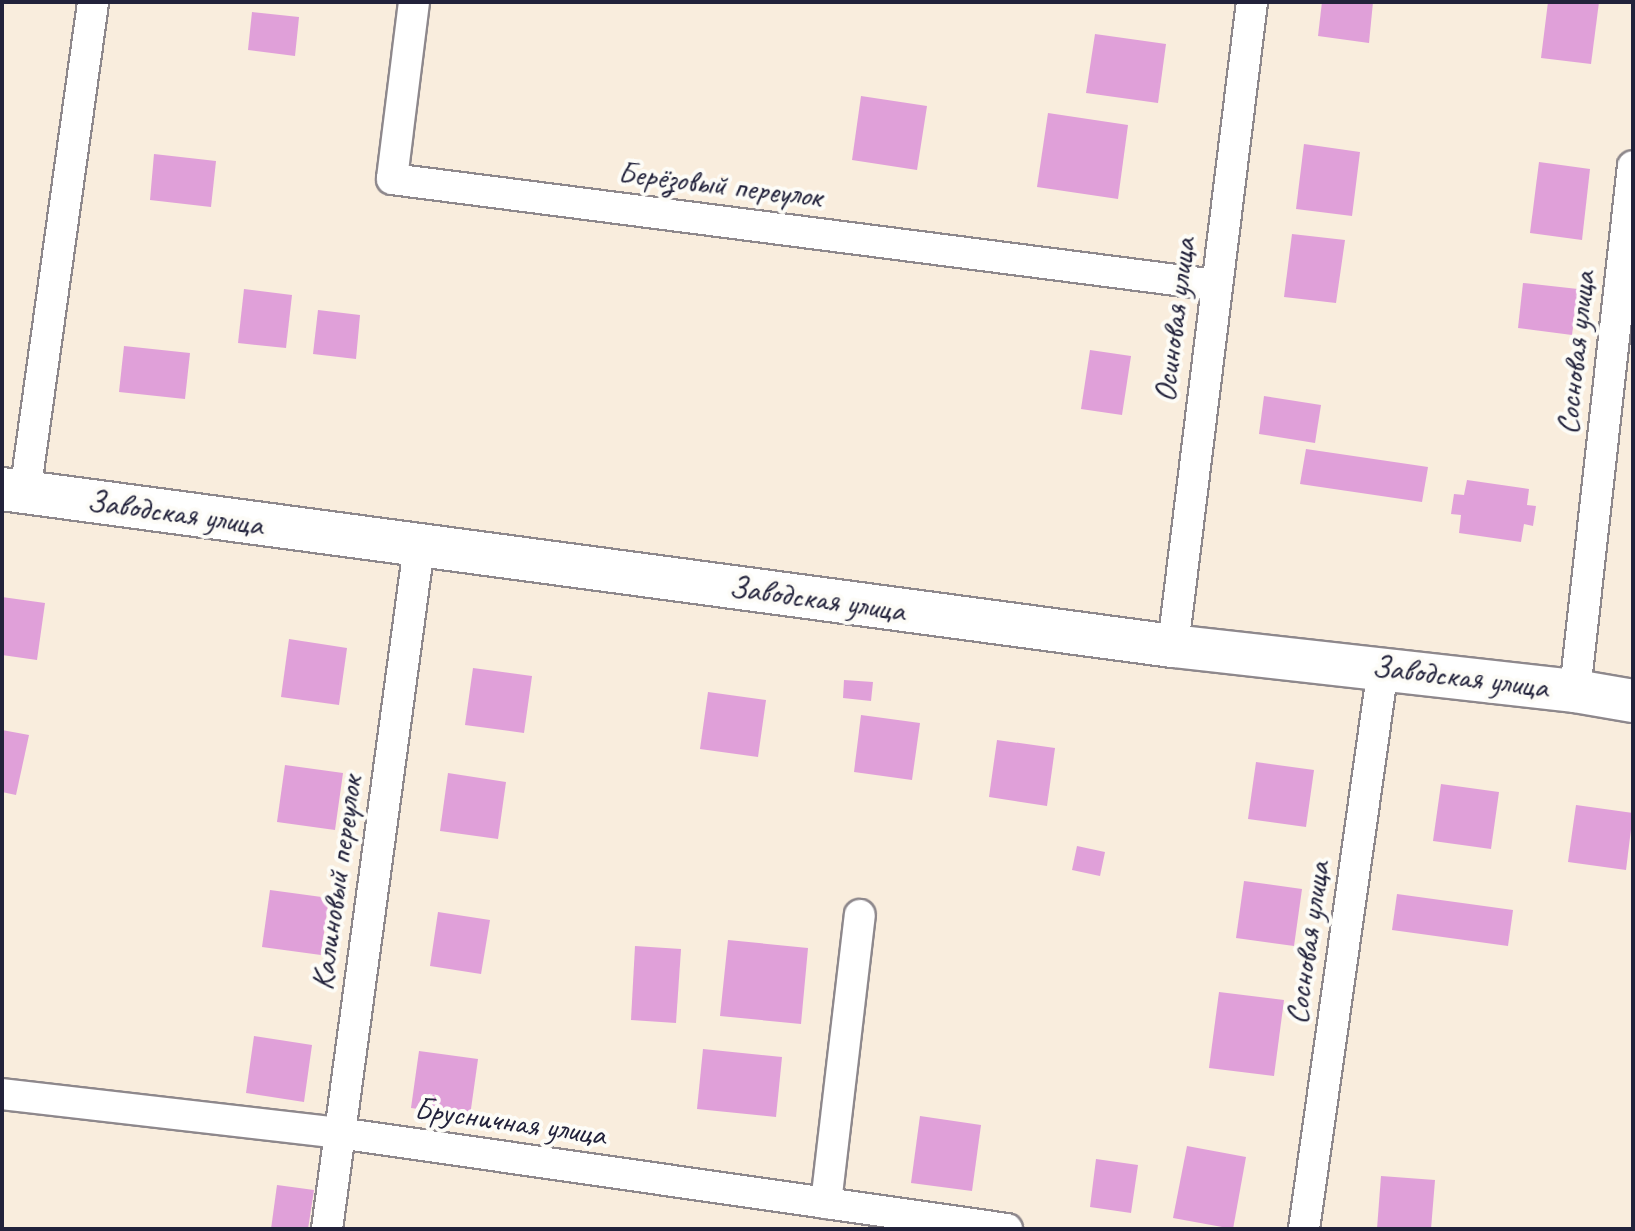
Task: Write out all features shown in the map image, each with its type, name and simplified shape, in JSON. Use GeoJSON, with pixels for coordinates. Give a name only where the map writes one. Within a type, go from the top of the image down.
{"type":"FeatureCollection","features":[{"type":"Feature","properties":{"kind":"street"},"geometry":{"type":"LineString","coordinates":[[14,491],[93,2]]}},
{"type":"Feature","properties":{"kind":"street","name":"Берёзовый переулок"},"geometry":{"type":"LineString","coordinates":[[414,2],[392,179],[1215,285]]}},
{"type":"Feature","properties":{"kind":"street","name":"Осиновая улица"},"geometry":{"type":"LineString","coordinates":[[1173,646],[1252,2]]}},
{"type":"Feature","properties":{"kind":"street","name":"Сосновая улица"},"geometry":{"type":"LineString","coordinates":[[1575,691],[1633,166]]}},
{"type":"Feature","properties":{"kind":"street","name":"Заводская улица"},"geometry":{"type":"LineString","coordinates":[[14,491],[1173,646],[1383,668],[1633,701]]}},
{"type":"Feature","properties":{"kind":"street","name":"Калиновый переулок"},"geometry":{"type":"LineString","coordinates":[[327,1229],[419,547]]}},
{"type":"Feature","properties":{"kind":"street","name":"Сосновая улица"},"geometry":{"type":"LineString","coordinates":[[1304,1229],[1383,668]]}},
{"type":"Feature","properties":{"kind":"street"},"geometry":{"type":"LineString","coordinates":[[826,1203],[860,915]]}},
{"type":"Feature","properties":{"kind":"street","name":"Брусничная улица"},"geometry":{"type":"LineString","coordinates":[[2,1094],[339,1133],[1007,1229]]}},
{"type":"Feature","properties":{"kind":"building"},"geometry":{"type":"Polygon","coordinates":[[[1322,2],[1373,2],[1369,43],[1318,36],[1322,2]]]}},
{"type":"Feature","properties":{"kind":"building"},"geometry":{"type":"Polygon","coordinates":[[[1548,2],[1599,2],[1591,64],[1541,58],[1548,2]]]}},
{"type":"Feature","properties":{"kind":"building"},"geometry":{"type":"Polygon","coordinates":[[[252,12],[299,17],[295,56],[248,50],[252,12]]]}},
{"type":"Feature","properties":{"kind":"building"},"geometry":{"type":"Polygon","coordinates":[[[1095,34],[1166,44],[1158,103],[1086,93],[1095,34]]]}},
{"type":"Feature","properties":{"kind":"building"},"geometry":{"type":"Polygon","coordinates":[[[861,96],[927,106],[917,170],[852,160],[861,96]]]}},
{"type":"Feature","properties":{"kind":"building"},"geometry":{"type":"Polygon","coordinates":[[[1048,113],[1128,125],[1118,199],[1037,187],[1048,113]]]}},
{"type":"Feature","properties":{"kind":"building"},"geometry":{"type":"Polygon","coordinates":[[[1304,144],[1360,152],[1352,216],[1296,209],[1304,144]]]}},
{"type":"Feature","properties":{"kind":"building"},"geometry":{"type":"Polygon","coordinates":[[[154,154],[216,161],[211,207],[150,200],[154,154]]]}},
{"type":"Feature","properties":{"kind":"building"},"geometry":{"type":"Polygon","coordinates":[[[1539,162],[1590,169],[1582,240],[1530,233],[1539,162]]]}},
{"type":"Feature","properties":{"kind":"building"},"geometry":{"type":"Polygon","coordinates":[[[1292,234],[1345,240],[1336,303],[1284,297],[1292,234]]]}},
{"type":"Feature","properties":{"kind":"building"},"geometry":{"type":"Polygon","coordinates":[[[1523,283],[1578,289],[1572,335],[1518,328],[1523,283]]]}},
{"type":"Feature","properties":{"kind":"building"},"geometry":{"type":"Polygon","coordinates":[[[244,289],[292,295],[286,348],[238,343],[244,289]]]}},
{"type":"Feature","properties":{"kind":"building"},"geometry":{"type":"Polygon","coordinates":[[[318,310],[360,315],[356,359],[313,354],[318,310]]]}},
{"type":"Feature","properties":{"kind":"building"},"geometry":{"type":"Polygon","coordinates":[[[124,346],[190,353],[185,399],[119,392],[124,346]]]}},
{"type":"Feature","properties":{"kind":"building"},"geometry":{"type":"Polygon","coordinates":[[[1090,350],[1131,356],[1122,415],[1081,409],[1090,350]]]}},
{"type":"Feature","properties":{"kind":"building"},"geometry":{"type":"Polygon","coordinates":[[[1264,396],[1321,405],[1315,443],[1259,434],[1264,396]]]}},
{"type":"Feature","properties":{"kind":"building"},"geometry":{"type":"Polygon","coordinates":[[[1306,449],[1428,467],[1422,502],[1300,484],[1306,449]]]}},
{"type":"Feature","properties":{"kind":"building"},"geometry":{"type":"Polygon","coordinates":[[[1467,480],[1529,489],[1527,505],[1536,506],[1533,526],[1524,524],[1521,542],[1459,533],[1461,515],[1451,514],[1454,494],[1464,495],[1467,480]]]}},
{"type":"Feature","properties":{"kind":"building"},"geometry":{"type":"Polygon","coordinates":[[[2,597],[45,603],[37,660],[2,655],[2,597]]]}},
{"type":"Feature","properties":{"kind":"building"},"geometry":{"type":"Polygon","coordinates":[[[289,639],[347,648],[339,705],[281,697],[289,639]]]}},
{"type":"Feature","properties":{"kind":"building"},"geometry":{"type":"Polygon","coordinates":[[[473,668],[532,676],[524,733],[465,725],[473,668]]]}},
{"type":"Feature","properties":{"kind":"building"},"geometry":{"type":"Polygon","coordinates":[[[844,680],[873,682],[871,701],[843,698],[844,680]]]}},
{"type":"Feature","properties":{"kind":"building"},"geometry":{"type":"Polygon","coordinates":[[[708,692],[766,700],[758,757],[700,749],[708,692]]]}},
{"type":"Feature","properties":{"kind":"building"},"geometry":{"type":"Polygon","coordinates":[[[861,715],[920,723],[912,780],[854,772],[861,715]]]}},
{"type":"Feature","properties":{"kind":"building"},"geometry":{"type":"Polygon","coordinates":[[[2,730],[29,735],[16,795],[2,792],[2,730]]]}},
{"type":"Feature","properties":{"kind":"building"},"geometry":{"type":"Polygon","coordinates":[[[997,740],[1055,748],[1047,806],[989,797],[997,740]]]}},
{"type":"Feature","properties":{"kind":"building"},"geometry":{"type":"Polygon","coordinates":[[[1256,762],[1314,770],[1306,827],[1248,819],[1256,762]]]}},
{"type":"Feature","properties":{"kind":"building"},"geometry":{"type":"Polygon","coordinates":[[[285,765],[343,773],[335,830],[277,822],[285,765]]]}},
{"type":"Feature","properties":{"kind":"building"},"geometry":{"type":"Polygon","coordinates":[[[448,773],[506,782],[498,839],[440,831],[448,773]]]}},
{"type":"Feature","properties":{"kind":"building"},"geometry":{"type":"Polygon","coordinates":[[[1441,784],[1499,792],[1491,849],[1433,841],[1441,784]]]}},
{"type":"Feature","properties":{"kind":"building"},"geometry":{"type":"Polygon","coordinates":[[[1576,805],[1633,813],[1626,870],[1568,862],[1576,805]]]}},
{"type":"Feature","properties":{"kind":"building"},"geometry":{"type":"Polygon","coordinates":[[[1077,846],[1105,852],[1100,876],[1072,870],[1077,846]]]}},
{"type":"Feature","properties":{"kind":"building"},"geometry":{"type":"Polygon","coordinates":[[[1244,881],[1302,889],[1294,946],[1236,938],[1244,881]]]}},
{"type":"Feature","properties":{"kind":"building"},"geometry":{"type":"Polygon","coordinates":[[[270,890],[329,898],[321,955],[262,947],[270,890]]]}},
{"type":"Feature","properties":{"kind":"building"},"geometry":{"type":"Polygon","coordinates":[[[1397,894],[1513,910],[1508,946],[1392,930],[1397,894]]]}},
{"type":"Feature","properties":{"kind":"building"},"geometry":{"type":"Polygon","coordinates":[[[438,912],[490,920],[481,974],[430,966],[438,912]]]}},
{"type":"Feature","properties":{"kind":"building"},"geometry":{"type":"Polygon","coordinates":[[[728,940],[808,948],[801,1024],[720,1016],[728,940]]]}},
{"type":"Feature","properties":{"kind":"building"},"geometry":{"type":"Polygon","coordinates":[[[635,946],[681,949],[676,1023],[631,1020],[635,946]]]}},
{"type":"Feature","properties":{"kind":"building"},"geometry":{"type":"Polygon","coordinates":[[[1219,992],[1284,1000],[1274,1076],[1209,1068],[1219,992]]]}},
{"type":"Feature","properties":{"kind":"building"},"geometry":{"type":"Polygon","coordinates":[[[254,1036],[312,1045],[304,1102],[246,1093],[254,1036]]]}},
{"type":"Feature","properties":{"kind":"building"},"geometry":{"type":"Polygon","coordinates":[[[703,1049],[782,1057],[776,1117],[697,1109],[703,1049]]]}},
{"type":"Feature","properties":{"kind":"building"},"geometry":{"type":"Polygon","coordinates":[[[419,1051],[478,1059],[470,1116],[411,1108],[419,1051]]]}},
{"type":"Feature","properties":{"kind":"building"},"geometry":{"type":"Polygon","coordinates":[[[920,1116],[981,1125],[972,1191],[911,1183],[920,1116]]]}},
{"type":"Feature","properties":{"kind":"building"},"geometry":{"type":"Polygon","coordinates":[[[1187,1146],[1246,1157],[1233,1229],[1173,1218],[1187,1146]]]}},
{"type":"Feature","properties":{"kind":"building"},"geometry":{"type":"Polygon","coordinates":[[[1096,1159],[1138,1165],[1131,1213],[1090,1207],[1096,1159]]]}},
{"type":"Feature","properties":{"kind":"building"},"geometry":{"type":"Polygon","coordinates":[[[1381,1176],[1435,1180],[1431,1229],[1377,1229],[1381,1176]]]}},
{"type":"Feature","properties":{"kind":"building"},"geometry":{"type":"Polygon","coordinates":[[[277,1185],[314,1190],[308,1229],[271,1229],[277,1185]]]}}]}
